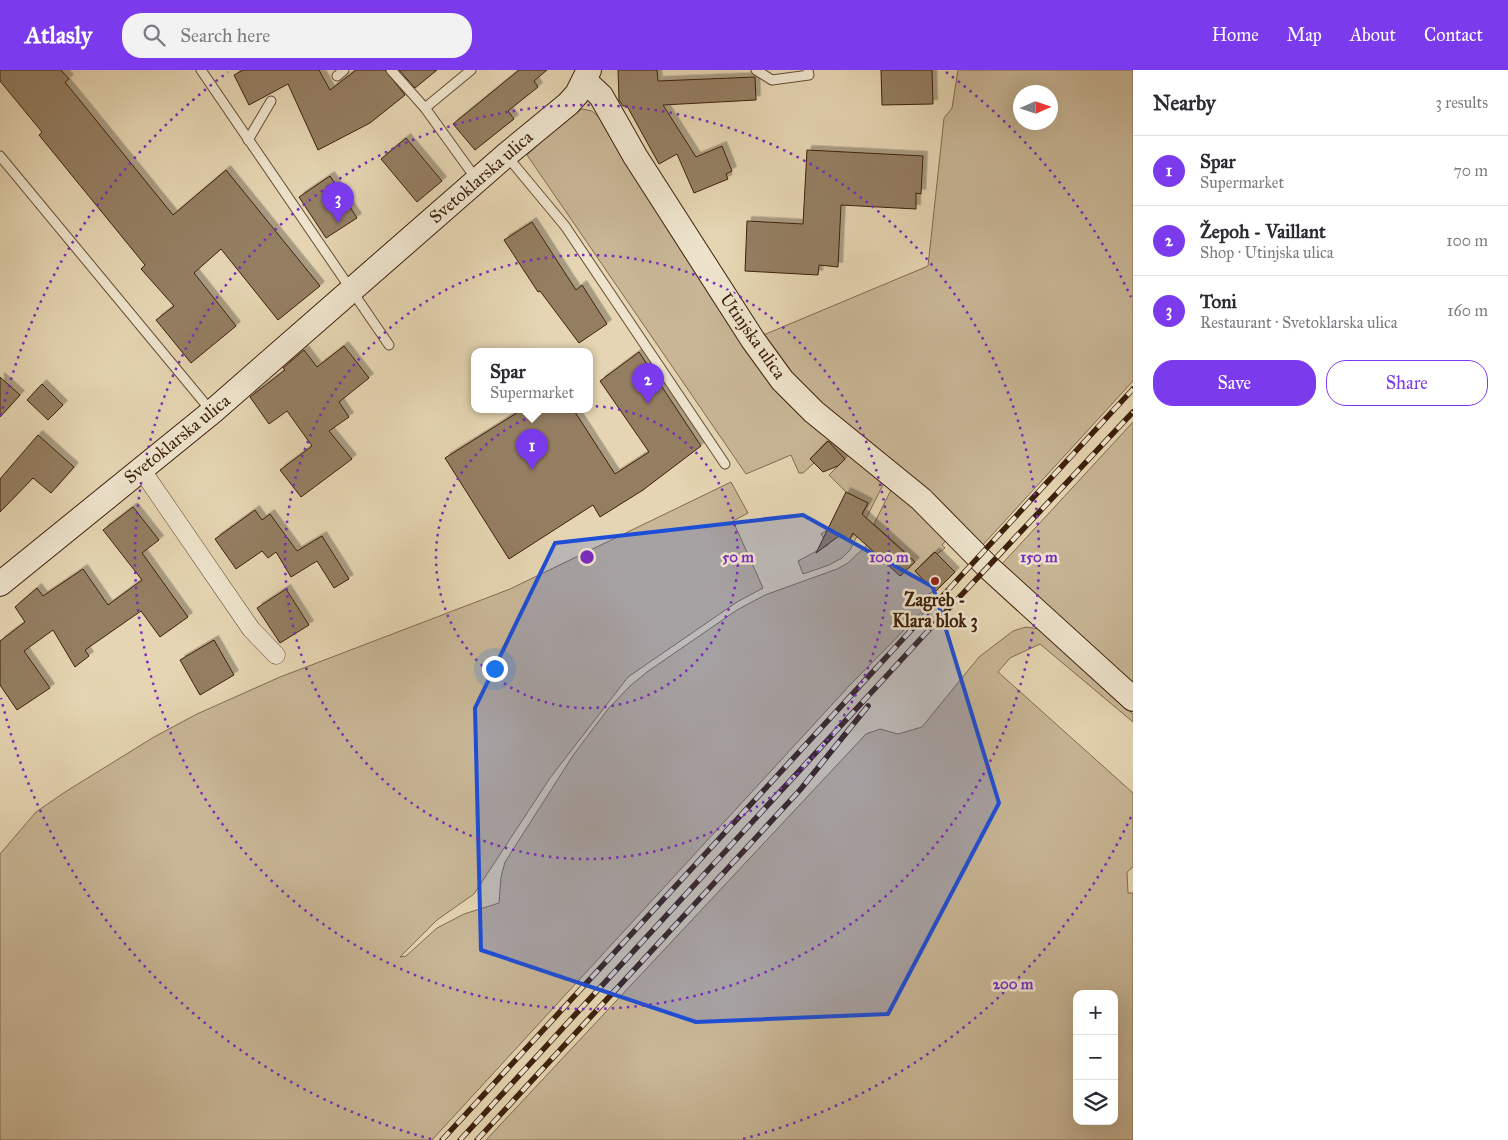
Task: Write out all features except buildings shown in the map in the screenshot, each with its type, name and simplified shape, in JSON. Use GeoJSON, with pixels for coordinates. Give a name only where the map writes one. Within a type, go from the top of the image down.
{"type":"FeatureCollection","features":[{"type":"Feature","properties":{"kind":"street","name":"Svetoklarska ulica"},"geometry":{"type":"LineString","coordinates":[[0,584],[212,412],[477,180],[568,104],[587,76]]}},
{"type":"Feature","properties":{"kind":"street","name":"Utinjska ulica"},"geometry":{"type":"LineString","coordinates":[[587,76],[601,96],[635,156],[753,340],[782,380],[814,412],[920,499],[978,557],[1133,699]]}},
{"type":"Feature","properties":{"kind":"street"},"geometry":{"type":"LineString","coordinates":[[141,470],[252,629],[276,655]]}},
{"type":"Feature","properties":{"kind":"lane"},"geometry":{"type":"LineString","coordinates":[[201,70],[389,345]]}},
{"type":"Feature","properties":{"kind":"lane"},"geometry":{"type":"LineString","coordinates":[[391,70],[425,108],[477,180]]}},
{"type":"Feature","properties":{"kind":"lane"},"geometry":{"type":"LineString","coordinates":[[425,108],[471,70]]}},
{"type":"Feature","properties":{"kind":"lane"},"geometry":{"type":"LineString","coordinates":[[756,70],[772,80],[809,75],[808,70]]}},
{"type":"Feature","properties":{"kind":"lane"},"geometry":{"type":"LineString","coordinates":[[248,140],[272,102]]}},
{"type":"Feature","properties":{"kind":"lane"},"geometry":{"type":"LineString","coordinates":[[506,155],[565,226],[725,464]]}},
{"type":"Feature","properties":{"kind":"lane"},"geometry":{"type":"LineString","coordinates":[[0,156],[212,412]]}},
{"type":"Feature","properties":{"kind":"highlighted area"},"geometry":{"type":"Polygon","coordinates":[[[803,515],[933,587],[999,803],[888,1014],[696,1022],[481,950],[475,708],[555,543],[803,515]]]}},
{"type":"Feature","properties":{"kind":"shaded area"},"geometry":{"type":"Polygon","coordinates":[[[958,70],[1133,70],[1133,381],[981,547],[833,416],[798,382],[761,336],[928,266],[944,118],[952,108],[958,70]]]}},
{"type":"Feature","properties":{"kind":"shaded area"},"geometry":{"type":"Polygon","coordinates":[[[582,109],[592,111],[602,120],[718,300],[886,479],[850,550],[842,558],[829,565],[803,574],[798,561],[828,545],[821,534],[827,530],[849,541],[868,503],[846,492],[829,475],[845,459],[827,441],[810,459],[814,463],[803,473],[799,473],[791,455],[746,474],[527,155],[557,127],[582,109]]]}},
{"type":"Feature","properties":{"kind":"shaded area"},"geometry":{"type":"Polygon","coordinates":[[[1133,422],[1133,684],[1001,565],[1133,422]]]}},
{"type":"Feature","properties":{"kind":"shaded area"},"geometry":{"type":"Polygon","coordinates":[[[731,482],[748,513],[733,521],[763,588],[737,602],[628,677],[550,778],[474,894],[437,920],[400,957],[406,956],[437,928],[464,914],[499,903],[501,877],[505,862],[574,754],[608,709],[630,686],[647,672],[737,610],[765,595],[837,569],[848,563],[867,545],[901,576],[909,567],[901,558],[906,553],[874,524],[893,486],[948,538],[942,545],[945,548],[937,554],[934,552],[915,571],[934,591],[919,599],[926,608],[850,685],[432,1140],[0,1140],[0,854],[36,812],[154,737],[197,714],[280,677],[510,589],[731,482]]]}},
{"type":"Feature","properties":{"kind":"shaded area"},"geometry":{"type":"Polygon","coordinates":[[[1026,627],[1039,629],[1133,714],[1133,722],[1040,644],[1010,658],[998,672],[1133,793],[1133,867],[1127,872],[1128,893],[1133,893],[1133,1140],[486,1140],[866,734],[880,729],[898,734],[922,727],[979,657],[1013,631],[1026,627]]]}},
{"type":"Feature","properties":{"kind":"railway"},"geometry":{"type":"LineString","coordinates":[[442,1140],[1133,389]]}},
{"type":"Feature","properties":{"kind":"railway"},"geometry":{"type":"LineString","coordinates":[[460,1140],[937,621],[1133,412]]}},
{"type":"Feature","properties":{"kind":"railway"},"geometry":{"type":"LineString","coordinates":[[477,1140],[800,790],[868,706]]}},
{"type":"Feature","properties":{"kind":"place","name":"Toni"},"geometry":{"type":"Point","coordinates":[338,223]}},
{"type":"Feature","properties":{"kind":"place","name":"Žepoh - Vaillant"},"geometry":{"type":"Point","coordinates":[648,404]}},
{"type":"Feature","properties":{"kind":"place","name":"Spar"},"geometry":{"type":"Point","coordinates":[532,470]}},
{"type":"Feature","properties":{"kind":"place","name":"Zagreb - Klara blok 3"},"geometry":{"type":"Point","coordinates":[935,581]}}]}
